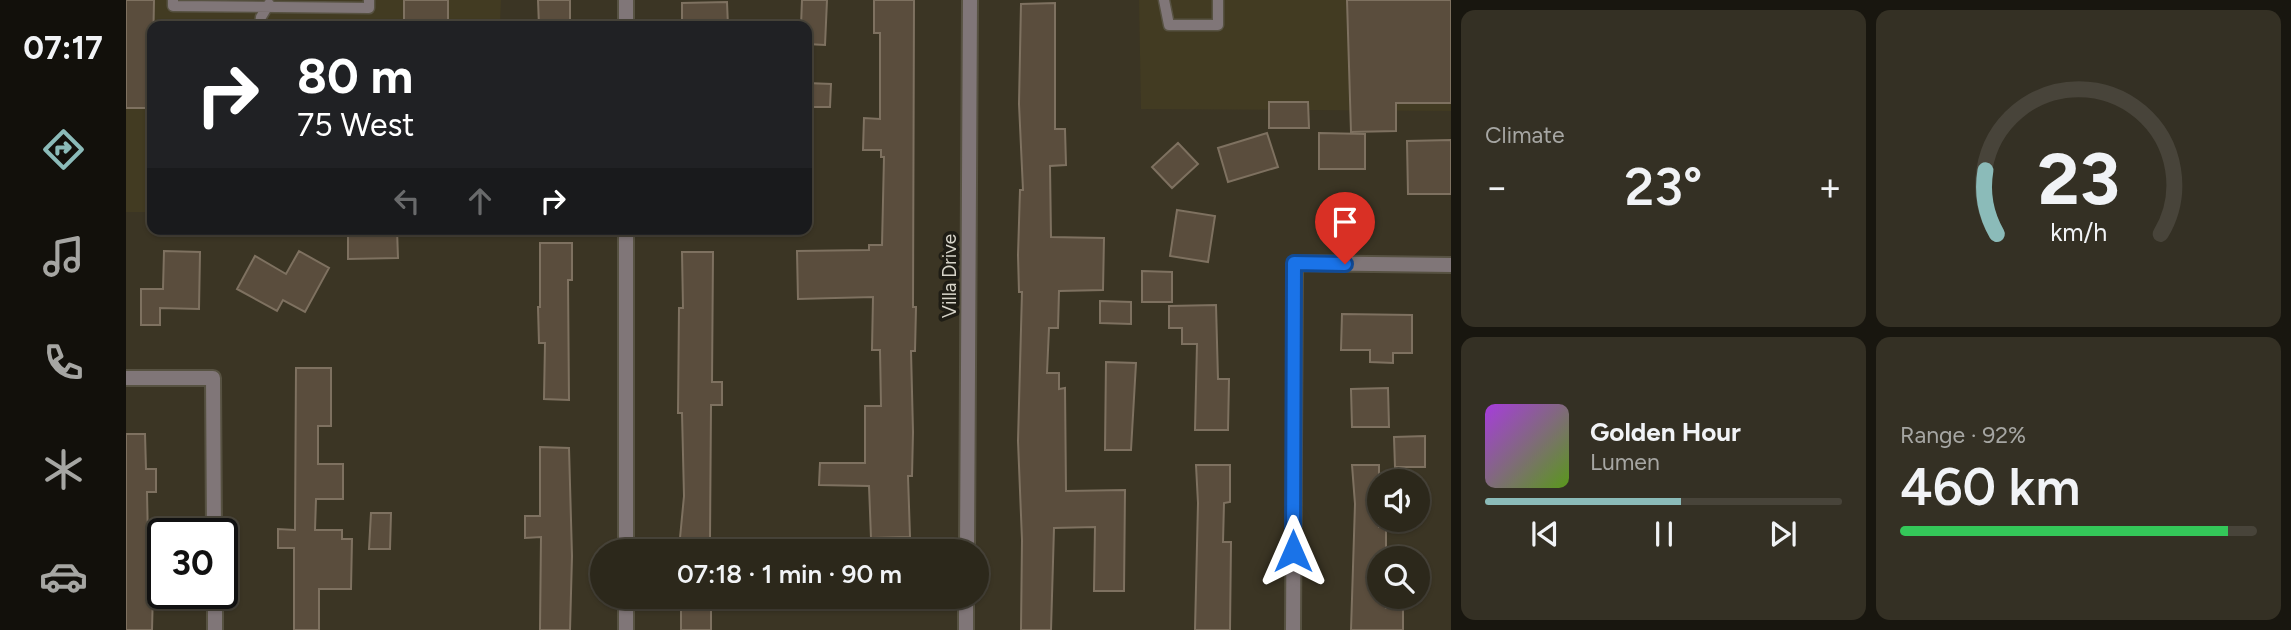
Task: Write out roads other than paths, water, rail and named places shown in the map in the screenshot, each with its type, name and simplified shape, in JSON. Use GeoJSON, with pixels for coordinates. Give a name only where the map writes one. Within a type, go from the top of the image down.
{"type":"FeatureCollection","features":[{"type":"Feature","properties":{"kind":"street"},"geometry":{"type":"LineString","coordinates":[[626,0],[626,21]]}},
{"type":"Feature","properties":{"kind":"street","name":"Villa Drive"},"geometry":{"type":"LineString","coordinates":[[967,539],[970,0]]}},
{"type":"Feature","properties":{"kind":"street"},"geometry":{"type":"LineString","coordinates":[[626,235],[626,539]]}},
{"type":"Feature","properties":{"kind":"street"},"geometry":{"type":"LineString","coordinates":[[1293,630],[1294,263],[1451,265]]}},
{"type":"Feature","properties":{"kind":"street"},"geometry":{"type":"LineString","coordinates":[[126,378],[213,378],[215,518]]}},
{"type":"Feature","properties":{"kind":"street"},"geometry":{"type":"LineString","coordinates":[[215,609],[215,630]]}},
{"type":"Feature","properties":{"kind":"street"},"geometry":{"type":"LineString","coordinates":[[626,609],[626,630]]}},
{"type":"Feature","properties":{"kind":"street"},"geometry":{"type":"LineString","coordinates":[[966,630],[967,609]]}},
{"type":"Feature","properties":{"kind":"lane"},"geometry":{"type":"LineString","coordinates":[[173,0],[173,6],[269,3],[369,8],[369,0]]}},
{"type":"Feature","properties":{"kind":"lane"},"geometry":{"type":"LineString","coordinates":[[1164,0],[1169,25],[1218,25],[1218,0]]}},
{"type":"Feature","properties":{"kind":"lane"},"geometry":{"type":"LineString","coordinates":[[262,21],[269,3]]}}]}
